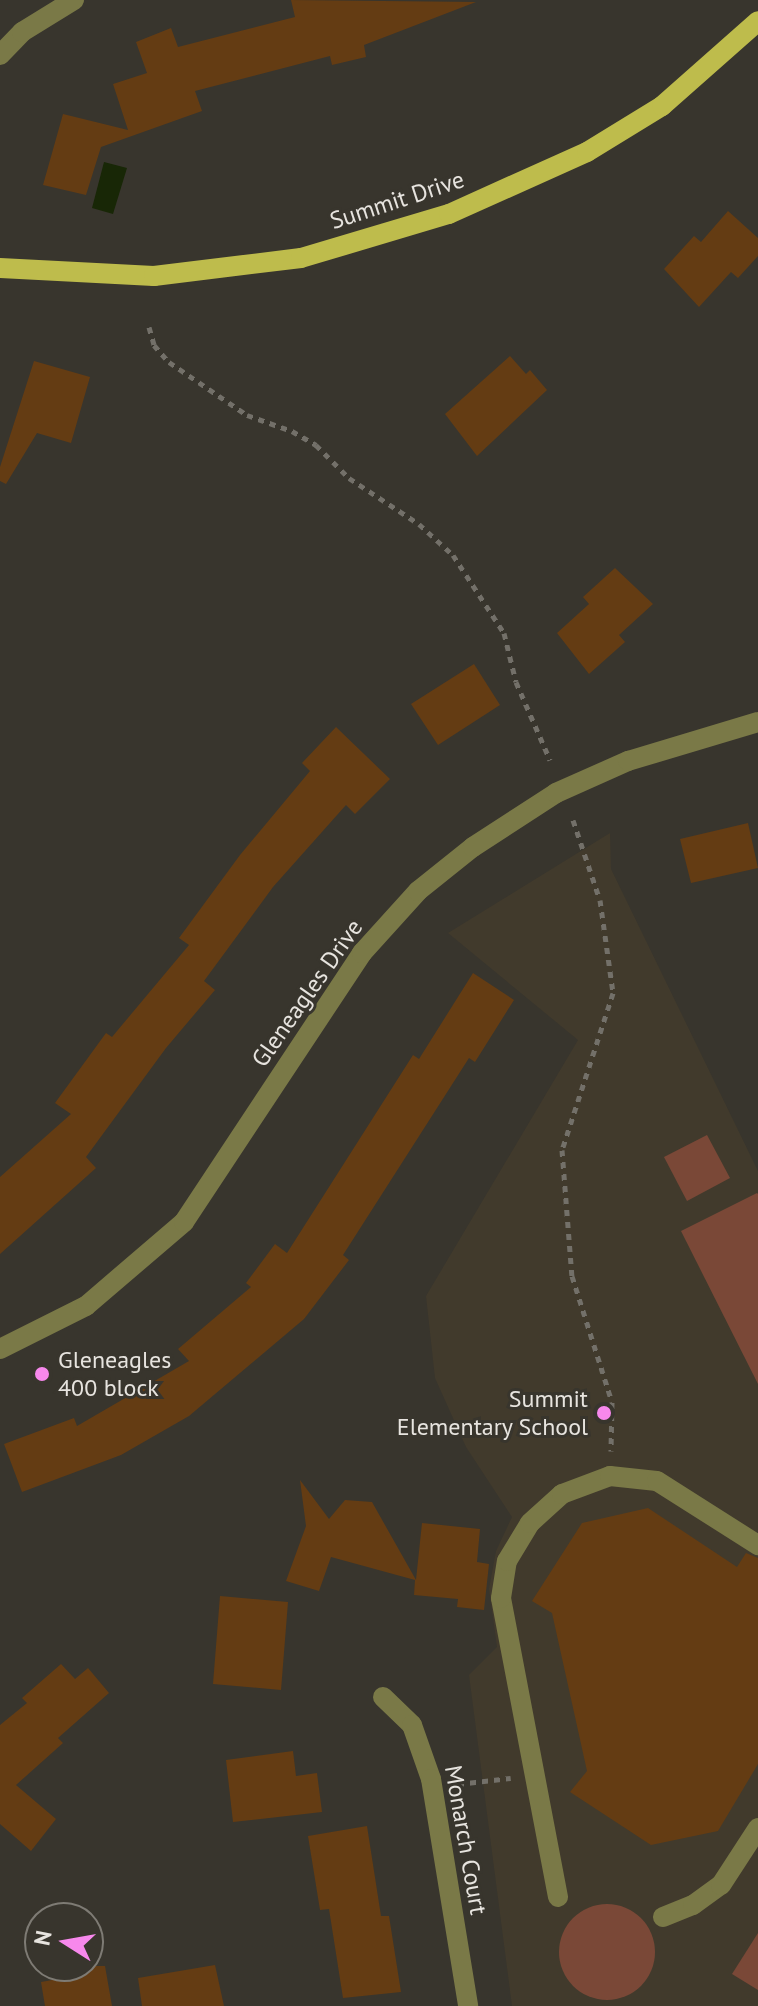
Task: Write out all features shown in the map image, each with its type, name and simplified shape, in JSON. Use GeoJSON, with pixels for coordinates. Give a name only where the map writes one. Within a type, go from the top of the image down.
{"type":"FeatureCollection","features":[{"type":"Feature","properties":{"kind":"main road","name":"Summit Drive"},"geometry":{"type":"LineString","coordinates":[[0,268],[154,276],[301,258],[449,214],[587,152],[662,106],[758,21]]}},
{"type":"Feature","properties":{"kind":"street"},"geometry":{"type":"LineString","coordinates":[[0,55],[22,32],[74,0]]}},
{"type":"Feature","properties":{"kind":"street","name":"Gleneagles Drive"},"geometry":{"type":"LineString","coordinates":[[0,1349],[86,1306],[184,1222],[362,953],[418,891],[473,847],[556,793],[628,761],[758,722]]}},
{"type":"Feature","properties":{"kind":"street"},"geometry":{"type":"LineString","coordinates":[[558,1897],[501,1598],[507,1561],[530,1523],[562,1494],[610,1476],[657,1481],[758,1545]]}},
{"type":"Feature","properties":{"kind":"street","name":"Monarch Court"},"geometry":{"type":"LineString","coordinates":[[383,1697],[412,1725],[431,1779],[468,2006]]}},
{"type":"Feature","properties":{"kind":"street"},"geometry":{"type":"LineString","coordinates":[[663,1917],[693,1905],[721,1885],[758,1828]]}},
{"type":"Feature","properties":{"kind":"path"},"geometry":{"type":"LineString","coordinates":[[149,327],[154,345],[169,362],[247,415],[292,431],[316,445],[349,478],[427,530],[453,555],[504,633],[516,682],[550,760]]}},
{"type":"Feature","properties":{"kind":"path"},"geometry":{"type":"LineString","coordinates":[[573,820],[600,900],[613,993],[562,1150],[572,1276],[612,1402],[610,1476]]}},
{"type":"Feature","properties":{"kind":"path"},"geometry":{"type":"LineString","coordinates":[[461,1784],[505,1779]]}},
{"type":"Feature","properties":{"kind":"shaded area"},"geometry":{"type":"Polygon","coordinates":[[[104,162],[127,168],[113,214],[92,208],[104,162]]]}},
{"type":"Feature","properties":{"kind":"shaded area","name":"Summit Elementary School"},"geometry":{"type":"Polygon","coordinates":[[[610,833],[611,869],[758,1171],[758,2006],[512,2006],[469,1675],[497,1647],[489,1589],[496,1551],[512,1517],[466,1447],[435,1378],[426,1296],[578,1040],[448,933],[610,833]]]}},
{"type":"Feature","properties":{"kind":"shaded area"},"geometry":{"type":"Polygon","coordinates":[[[707,1135],[730,1178],[687,1201],[664,1157],[707,1135]]]}},
{"type":"Feature","properties":{"kind":"shaded area"},"geometry":{"type":"Polygon","coordinates":[[[758,1194],[758,1384],[681,1231],[758,1194]]]}},
{"type":"Feature","properties":{"kind":"shaded area"},"geometry":{"type":"Polygon","coordinates":[[[607,1904],[625,1908],[641,1918],[651,1934],[655,1952],[651,1970],[641,1986],[625,1996],[607,2000],[589,1996],[573,1986],[563,1970],[559,1952],[563,1934],[573,1918],[589,1908],[607,1904]]]}},
{"type":"Feature","properties":{"kind":"shaded area"},"geometry":{"type":"Polygon","coordinates":[[[758,1933],[758,1990],[732,1974],[758,1933]]]}},
{"type":"Feature","properties":{"kind":"building"},"geometry":{"type":"Polygon","coordinates":[[[291,0],[476,2],[364,45],[366,57],[332,65],[330,56],[195,91],[202,111],[101,147],[86,195],[43,185],[63,114],[128,130],[113,84],[147,73],[136,42],[171,28],[178,47],[295,17],[291,0]]]}},
{"type":"Feature","properties":{"kind":"building"},"geometry":{"type":"Polygon","coordinates":[[[728,211],[758,238],[758,256],[738,278],[731,272],[699,307],[664,269],[694,236],[701,242],[728,211]]]}},
{"type":"Feature","properties":{"kind":"building"},"geometry":{"type":"Polygon","coordinates":[[[510,356],[526,374],[530,370],[547,390],[477,456],[445,414],[510,356]]]}},
{"type":"Feature","properties":{"kind":"building"},"geometry":{"type":"Polygon","coordinates":[[[34,361],[90,377],[71,443],[37,433],[6,484],[0,481],[0,467],[34,361]]]}},
{"type":"Feature","properties":{"kind":"building"},"geometry":{"type":"Polygon","coordinates":[[[615,568],[653,604],[619,635],[625,642],[589,674],[557,633],[589,604],[583,597],[615,568]]]}},
{"type":"Feature","properties":{"kind":"building"},"geometry":{"type":"Polygon","coordinates":[[[474,664],[500,705],[438,745],[411,704],[474,664]]]}},
{"type":"Feature","properties":{"kind":"building"},"geometry":{"type":"Polygon","coordinates":[[[336,727],[390,779],[355,814],[346,805],[273,887],[204,981],[215,990],[166,1048],[86,1157],[96,1168],[0,1254],[0,1177],[71,1114],[55,1103],[106,1033],[112,1037],[189,945],[179,938],[240,855],[310,771],[302,763],[336,727]]]}},
{"type":"Feature","properties":{"kind":"building"},"geometry":{"type":"Polygon","coordinates":[[[748,823],[758,868],[691,883],[680,839],[748,823]]]}},
{"type":"Feature","properties":{"kind":"building"},"geometry":{"type":"Polygon","coordinates":[[[473,973],[514,1000],[475,1062],[469,1058],[343,1255],[349,1260],[304,1319],[189,1416],[121,1455],[22,1492],[4,1444],[74,1418],[77,1426],[189,1361],[178,1349],[251,1287],[246,1283],[275,1244],[287,1253],[413,1055],[419,1059],[473,973]]]}},
{"type":"Feature","properties":{"kind":"building"},"geometry":{"type":"Polygon","coordinates":[[[300,1480],[329,1519],[345,1500],[372,1502],[416,1580],[422,1523],[480,1529],[477,1562],[489,1564],[484,1610],[457,1607],[458,1599],[414,1595],[415,1580],[331,1557],[319,1591],[286,1581],[306,1526],[300,1480]]]}},
{"type":"Feature","properties":{"kind":"building"},"geometry":{"type":"Polygon","coordinates":[[[648,1508],[737,1567],[746,1553],[758,1558],[758,1764],[718,1831],[651,1845],[570,1792],[587,1771],[552,1613],[532,1601],[582,1523],[648,1508]]]}},
{"type":"Feature","properties":{"kind":"building"},"geometry":{"type":"Polygon","coordinates":[[[220,1596],[288,1602],[281,1690],[213,1684],[220,1596]]]}},
{"type":"Feature","properties":{"kind":"building"},"geometry":{"type":"Polygon","coordinates":[[[61,1664],[75,1679],[88,1668],[109,1693],[58,1738],[63,1743],[16,1785],[56,1819],[31,1851],[0,1824],[0,1725],[27,1703],[22,1698],[61,1664]]]}},
{"type":"Feature","properties":{"kind":"building"},"geometry":{"type":"Polygon","coordinates":[[[293,1751],[296,1776],[317,1773],[322,1812],[233,1822],[226,1760],[293,1751]]]}},
{"type":"Feature","properties":{"kind":"building"},"geometry":{"type":"Polygon","coordinates":[[[367,1826],[381,1916],[389,1916],[401,1992],[343,1998],[329,1909],[320,1910],[308,1836],[367,1826]]]}},
{"type":"Feature","properties":{"kind":"building"},"geometry":{"type":"Polygon","coordinates":[[[215,1965],[224,2006],[142,2006],[138,1978],[215,1965]]]}},
{"type":"Feature","properties":{"kind":"building"},"geometry":{"type":"Polygon","coordinates":[[[105,1966],[112,2006],[45,2006],[41,1982],[104,1982],[105,1966]]]}},
{"type":"Feature","properties":{"kind":"place","name":"Gleneagles 400 block"},"geometry":{"type":"Point","coordinates":[42,1374]}},
{"type":"Feature","properties":{"kind":"place","name":"Summit Elementary School"},"geometry":{"type":"Point","coordinates":[604,1413]}}]}
